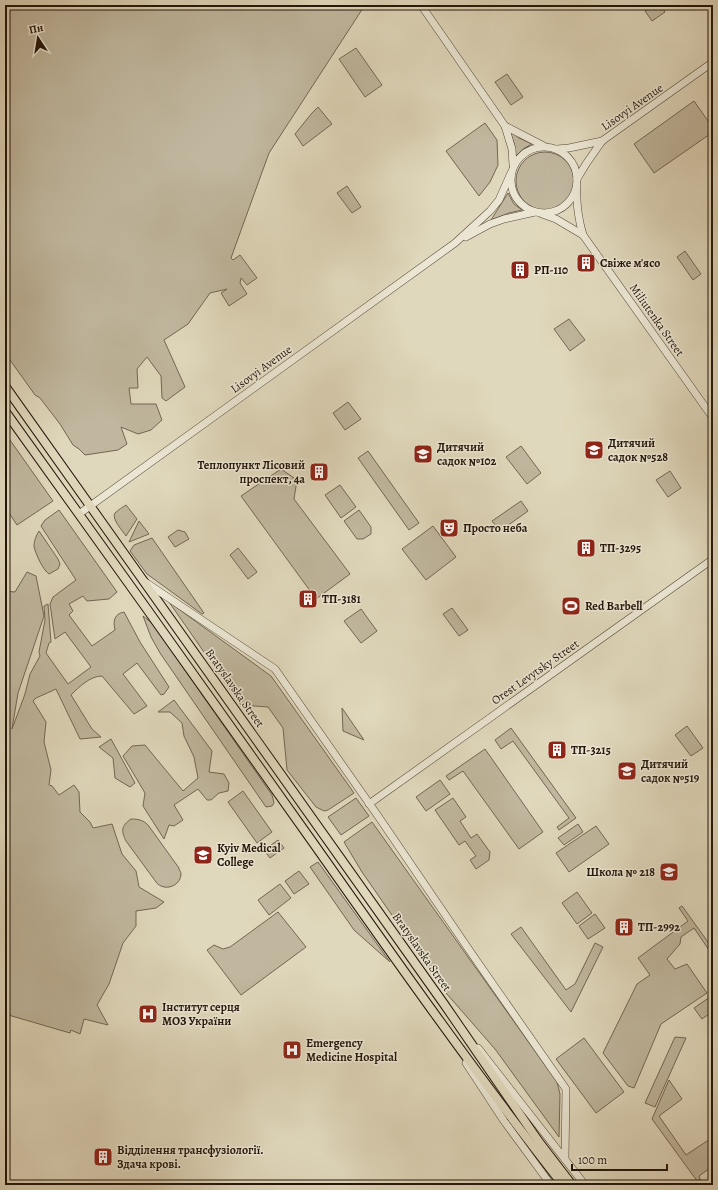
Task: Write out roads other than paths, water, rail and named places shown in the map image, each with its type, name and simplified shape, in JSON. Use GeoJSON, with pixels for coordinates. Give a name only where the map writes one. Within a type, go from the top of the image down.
{"type":"FeatureCollection","features":[{"type":"Feature","properties":{"kind":"main road","name":"Bratyslavska Street"},"geometry":{"type":"LineString","coordinates":[[5,386],[444,1004],[568,1184]]}},
{"type":"Feature","properties":{"kind":"main road","name":"Bratyslavska Street"},"geometry":{"type":"LineString","coordinates":[[5,411],[80,514],[432,1010],[528,1140],[568,1184]]}},
{"type":"Feature","properties":{"kind":"street"},"geometry":{"type":"LineString","coordinates":[[421,5],[505,126],[512,149],[512,170],[510,180],[512,190],[516,199],[523,206],[537,213],[554,212],[563,207],[570,201],[586,164],[602,141]]}},
{"type":"Feature","properties":{"kind":"street","name":"Lisovyi Avenue"},"geometry":{"type":"LineString","coordinates":[[556,149],[569,148],[602,141],[713,62]]}},
{"type":"Feature","properties":{"kind":"street"},"geometry":{"type":"LineString","coordinates":[[505,126],[564,153],[571,160],[575,169],[577,182]]}},
{"type":"Feature","properties":{"kind":"street"},"geometry":{"type":"LineString","coordinates":[[512,170],[518,159],[525,152],[533,148],[546,146]]}},
{"type":"Feature","properties":{"kind":"street","name":"Lisovyi Avenue"},"geometry":{"type":"LineString","coordinates":[[80,514],[455,243],[490,211],[499,200],[512,170]]}},
{"type":"Feature","properties":{"kind":"street","name":"Miliutenka Street"},"geometry":{"type":"LineString","coordinates":[[577,182],[576,201],[583,235],[713,418]]}},
{"type":"Feature","properties":{"kind":"street","name":"Lisovyi Avenue"},"geometry":{"type":"LineString","coordinates":[[455,243],[497,221],[515,216],[537,213]]}},
{"type":"Feature","properties":{"kind":"street","name":"Miliutenka Street"},"geometry":{"type":"LineString","coordinates":[[537,213],[556,219],[583,235]]}},
{"type":"Feature","properties":{"kind":"street","name":"Orest Levytsky Street"},"geometry":{"type":"LineString","coordinates":[[369,804],[713,559]]}},
{"type":"Feature","properties":{"kind":"street"},"geometry":{"type":"LineString","coordinates":[[144,581],[275,670],[566,1089],[565,1159]]}},
{"type":"Feature","properties":{"kind":"street","name":"Bratyslavska Street"},"geometry":{"type":"LineString","coordinates":[[444,1004],[585,1185]]}},
{"type":"Feature","properties":{"kind":"street","name":"Bratyslavska Street"},"geometry":{"type":"LineString","coordinates":[[432,1010],[504,1121],[551,1185]]}},
{"type":"Feature","properties":{"kind":"place","name":"Свіже м'ясо"},"geometry":{"type":"Point","coordinates":[586,263]}},
{"type":"Feature","properties":{"kind":"place","name":"РП-110"},"geometry":{"type":"Point","coordinates":[520,270]}},
{"type":"Feature","properties":{"kind":"place","name":"Дитячий садок №528"},"geometry":{"type":"Point","coordinates":[594,450]}},
{"type":"Feature","properties":{"kind":"place","name":"Дитячий садок №102"},"geometry":{"type":"Point","coordinates":[423,454]}},
{"type":"Feature","properties":{"kind":"place","name":"Теплопункт Лісовий проспект, 4а"},"geometry":{"type":"Point","coordinates":[319,472]}},
{"type":"Feature","properties":{"kind":"place","name":"Просто неба"},"geometry":{"type":"Point","coordinates":[449,528]}},
{"type":"Feature","properties":{"kind":"place","name":"ТП-3295"},"geometry":{"type":"Point","coordinates":[586,548]}},
{"type":"Feature","properties":{"kind":"place","name":"ТП-3181"},"geometry":{"type":"Point","coordinates":[308,599]}},
{"type":"Feature","properties":{"kind":"place","name":"Red Barbell"},"geometry":{"type":"Point","coordinates":[571,606]}},
{"type":"Feature","properties":{"kind":"place","name":"ТП-3215"},"geometry":{"type":"Point","coordinates":[557,750]}},
{"type":"Feature","properties":{"kind":"place","name":"Дитячий садок №519"},"geometry":{"type":"Point","coordinates":[627,771]}},
{"type":"Feature","properties":{"kind":"place","name":"Kyiv Medical College"},"geometry":{"type":"Point","coordinates":[203,855]}},
{"type":"Feature","properties":{"kind":"place","name":"Школа № 218"},"geometry":{"type":"Point","coordinates":[669,872]}},
{"type":"Feature","properties":{"kind":"place","name":"ТП-2992"},"geometry":{"type":"Point","coordinates":[624,927]}},
{"type":"Feature","properties":{"kind":"place","name":"Інститут серця МОЗ України"},"geometry":{"type":"Point","coordinates":[148,1014]}},
{"type":"Feature","properties":{"kind":"place","name":"Emergency Medicine Hospital"},"geometry":{"type":"Point","coordinates":[292,1050]}},
{"type":"Feature","properties":{"kind":"place","name":"Відділення трансфузіології. Здача крові."},"geometry":{"type":"Point","coordinates":[103,1157]}}]}
